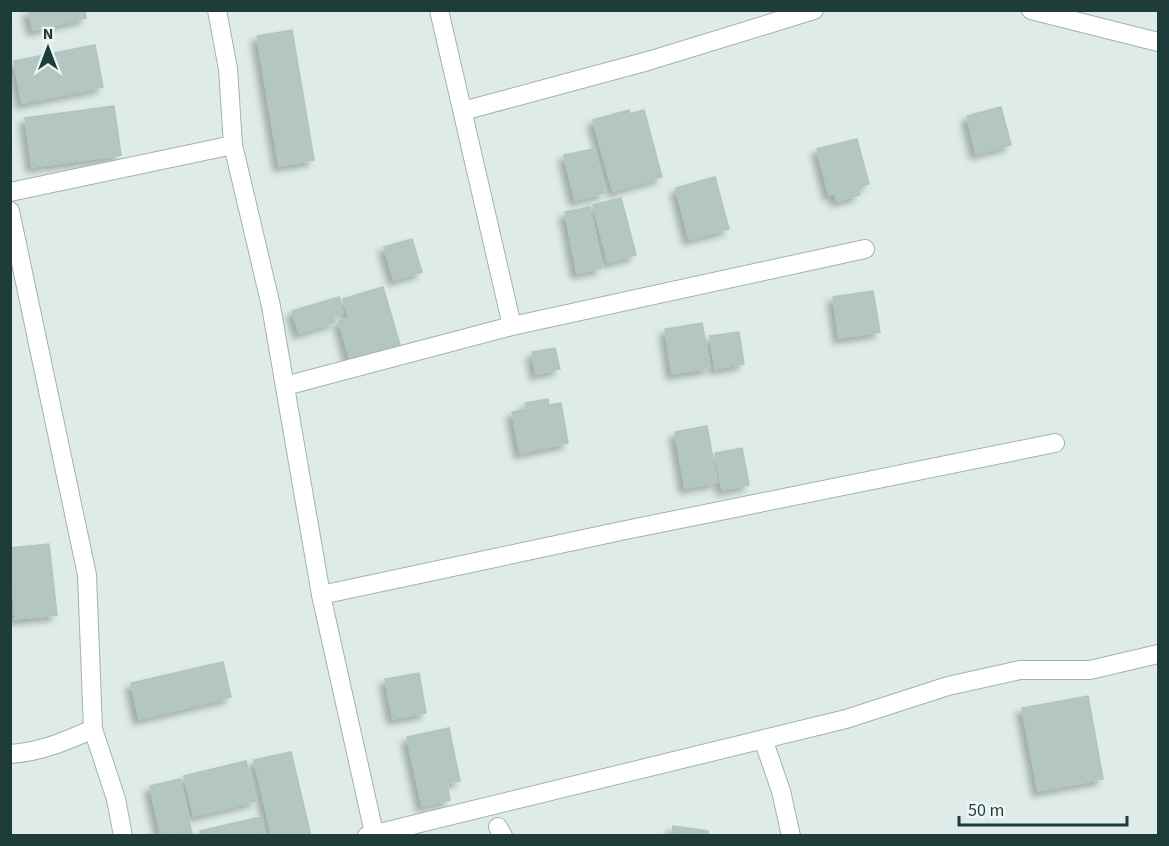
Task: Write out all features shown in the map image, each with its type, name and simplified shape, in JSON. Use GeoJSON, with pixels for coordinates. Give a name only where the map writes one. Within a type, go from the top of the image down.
{"type":"FeatureCollection","features":[{"type":"Feature","properties":{"kind":"street"},"geometry":{"type":"LineString","coordinates":[[217,10],[228,69],[233,145],[271,306],[321,595],[371,834],[846,719],[948,686],[1020,670],[1090,670],[1158,654]]}},
{"type":"Feature","properties":{"kind":"street"},"geometry":{"type":"LineString","coordinates":[[439,10],[512,326]]}},
{"type":"Feature","properties":{"kind":"street"},"geometry":{"type":"LineString","coordinates":[[463,111],[648,62],[814,10]]}},
{"type":"Feature","properties":{"kind":"street"},"geometry":{"type":"LineString","coordinates":[[1031,10],[1158,42]]}},
{"type":"Feature","properties":{"kind":"street"},"geometry":{"type":"LineString","coordinates":[[10,192],[233,145]]}},
{"type":"Feature","properties":{"kind":"street"},"geometry":{"type":"LineString","coordinates":[[10,211],[87,575],[93,729],[116,799],[123,836]]}},
{"type":"Feature","properties":{"kind":"street"},"geometry":{"type":"LineString","coordinates":[[285,386],[512,326],[865,249]]}},
{"type":"Feature","properties":{"kind":"street"},"geometry":{"type":"LineString","coordinates":[[321,595],[1054,443]]}},
{"type":"Feature","properties":{"kind":"street"},"geometry":{"type":"LineString","coordinates":[[10,754],[30,753],[57,745],[93,729]]}},
{"type":"Feature","properties":{"kind":"street"},"geometry":{"type":"LineString","coordinates":[[763,739],[781,791],[791,836]]}},
{"type":"Feature","properties":{"kind":"building"},"geometry":{"type":"Polygon","coordinates":[[[28,10],[85,10],[86,18],[33,30],[28,10]]]}},
{"type":"Feature","properties":{"kind":"building"},"geometry":{"type":"Polygon","coordinates":[[[292,30],[314,160],[279,166],[257,36],[292,30]]]}},
{"type":"Feature","properties":{"kind":"building"},"geometry":{"type":"Polygon","coordinates":[[[95,45],[103,87],[22,103],[14,61],[95,45]]]}},
{"type":"Feature","properties":{"kind":"building"},"geometry":{"type":"Polygon","coordinates":[[[114,106],[121,155],[32,167],[25,118],[114,106]]]}},
{"type":"Feature","properties":{"kind":"building"},"geometry":{"type":"Polygon","coordinates":[[[1001,107],[1011,145],[976,154],[967,116],[1001,107]]]}},
{"type":"Feature","properties":{"kind":"building"},"geometry":{"type":"Polygon","coordinates":[[[629,110],[630,114],[644,110],[662,177],[613,191],[593,120],[629,110]]]}},
{"type":"Feature","properties":{"kind":"building"},"geometry":{"type":"Polygon","coordinates":[[[857,139],[869,184],[857,187],[860,195],[837,201],[835,193],[829,195],[817,149],[857,139]]]}},
{"type":"Feature","properties":{"kind":"building"},"geometry":{"type":"Polygon","coordinates":[[[594,149],[605,193],[575,200],[564,155],[594,149]]]}},
{"type":"Feature","properties":{"kind":"building"},"geometry":{"type":"Polygon","coordinates":[[[715,177],[729,229],[689,239],[676,188],[715,177]]]}},
{"type":"Feature","properties":{"kind":"building"},"geometry":{"type":"Polygon","coordinates":[[[621,198],[636,255],[608,262],[593,205],[621,198]]]}},
{"type":"Feature","properties":{"kind":"building"},"geometry":{"type":"Polygon","coordinates":[[[590,207],[602,268],[577,273],[565,212],[590,207]]]}},
{"type":"Feature","properties":{"kind":"building"},"geometry":{"type":"Polygon","coordinates":[[[412,239],[422,272],[394,280],[384,247],[412,239]]]}},
{"type":"Feature","properties":{"kind":"building"},"geometry":{"type":"Polygon","coordinates":[[[383,287],[400,345],[350,360],[339,321],[349,318],[343,299],[383,287]]]}},
{"type":"Feature","properties":{"kind":"building"},"geometry":{"type":"Polygon","coordinates":[[[873,291],[880,332],[839,338],[833,297],[873,291]]]}},
{"type":"Feature","properties":{"kind":"building"},"geometry":{"type":"Polygon","coordinates":[[[339,297],[343,312],[333,315],[335,322],[299,333],[292,311],[339,297]]]}},
{"type":"Feature","properties":{"kind":"building"},"geometry":{"type":"Polygon","coordinates":[[[702,323],[710,368],[672,374],[665,329],[702,323]]]}},
{"type":"Feature","properties":{"kind":"building"},"geometry":{"type":"Polygon","coordinates":[[[739,332],[744,364],[715,369],[710,336],[739,332]]]}},
{"type":"Feature","properties":{"kind":"building"},"geometry":{"type":"Polygon","coordinates":[[[555,348],[560,369],[536,374],[532,352],[555,348]]]}},
{"type":"Feature","properties":{"kind":"building"},"geometry":{"type":"Polygon","coordinates":[[[548,399],[549,405],[561,403],[568,443],[520,453],[512,412],[527,409],[525,403],[548,399]]]}},
{"type":"Feature","properties":{"kind":"building"},"geometry":{"type":"Polygon","coordinates":[[[707,426],[717,482],[685,488],[675,432],[707,426]]]}},
{"type":"Feature","properties":{"kind":"building"},"geometry":{"type":"Polygon","coordinates":[[[742,448],[749,485],[722,490],[715,453],[742,448]]]}},
{"type":"Feature","properties":{"kind":"building"},"geometry":{"type":"Polygon","coordinates":[[[49,544],[57,615],[15,619],[10,548],[49,544]]]}},
{"type":"Feature","properties":{"kind":"building"},"geometry":{"type":"Polygon","coordinates":[[[223,662],[231,697],[139,719],[131,683],[223,662]]]}},
{"type":"Feature","properties":{"kind":"building"},"geometry":{"type":"Polygon","coordinates":[[[419,673],[426,713],[393,719],[385,679],[419,673]]]}},
{"type":"Feature","properties":{"kind":"building"},"geometry":{"type":"Polygon","coordinates":[[[1088,696],[1103,779],[1038,791],[1022,708],[1088,696]]]}},
{"type":"Feature","properties":{"kind":"building"},"geometry":{"type":"Polygon","coordinates":[[[449,728],[460,781],[447,783],[450,800],[422,806],[407,737],[449,728]]]}},
{"type":"Feature","properties":{"kind":"building"},"geometry":{"type":"Polygon","coordinates":[[[291,752],[311,836],[272,836],[254,760],[291,752]]]}},
{"type":"Feature","properties":{"kind":"building"},"geometry":{"type":"Polygon","coordinates":[[[246,761],[256,801],[194,816],[184,776],[246,761]]]}},
{"type":"Feature","properties":{"kind":"building"},"geometry":{"type":"Polygon","coordinates":[[[180,779],[192,834],[161,836],[150,786],[180,779]]]}},
{"type":"Feature","properties":{"kind":"building"},"geometry":{"type":"Polygon","coordinates":[[[261,817],[265,836],[201,836],[200,831],[261,817]]]}},
{"type":"Feature","properties":{"kind":"building"},"geometry":{"type":"Polygon","coordinates":[[[673,826],[708,831],[708,836],[672,836],[673,826]]]}}]}
